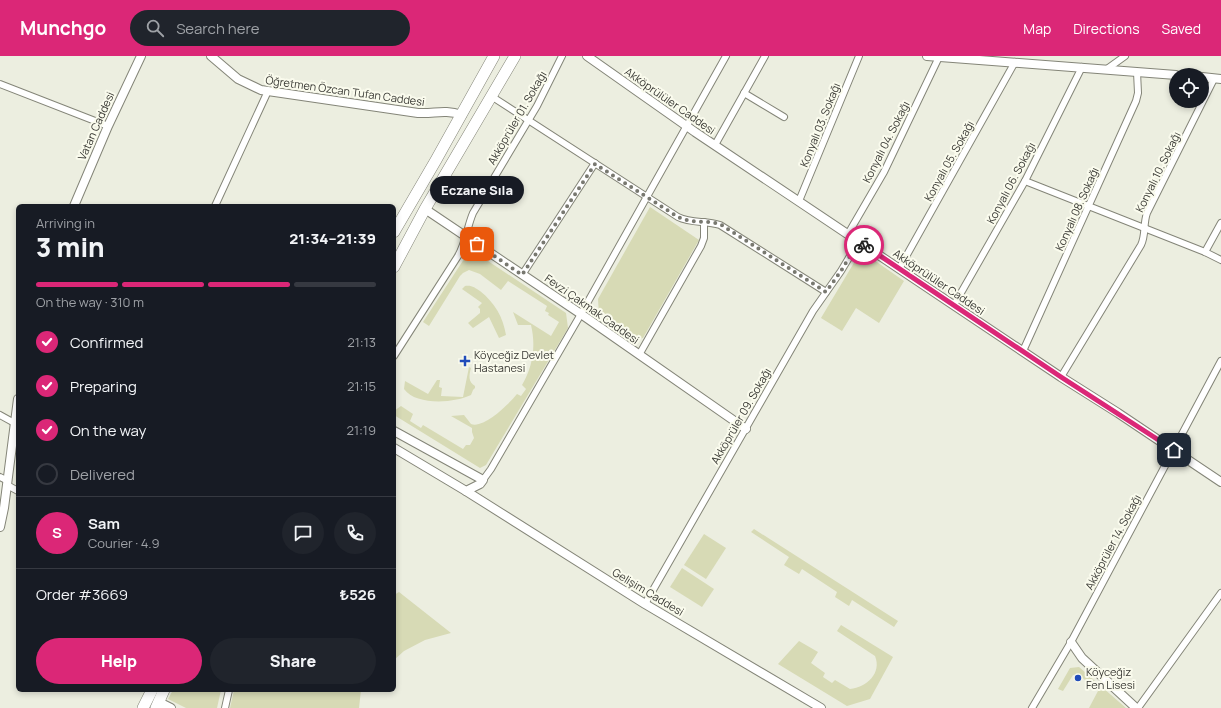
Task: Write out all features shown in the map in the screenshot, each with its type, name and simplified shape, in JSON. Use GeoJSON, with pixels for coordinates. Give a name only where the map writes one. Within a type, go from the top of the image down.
{"type":"FeatureCollection","features":[{"type":"Feature","properties":{"kind":"highway"},"geometry":{"type":"LineString","coordinates":[[396,229],[494,56]]}},
{"type":"Feature","properties":{"kind":"highway"},"geometry":{"type":"LineString","coordinates":[[396,263],[425,209],[515,56]]}},
{"type":"Feature","properties":{"kind":"highway"},"geometry":{"type":"LineString","coordinates":[[143,708],[151,692]]}},
{"type":"Feature","properties":{"kind":"highway"},"geometry":{"type":"LineString","coordinates":[[158,705],[163,692]]}},
{"type":"Feature","properties":{"kind":"street","name":"Vatan Caddesi"},"geometry":{"type":"LineString","coordinates":[[75,204],[108,126],[141,56]]}},
{"type":"Feature","properties":{"kind":"street","name":"Öğretmen Özcan Tufan Caddesi"},"geometry":{"type":"LineString","coordinates":[[210,56],[228,72],[246,84],[268,92],[418,114],[446,111],[462,114]]}},
{"type":"Feature","properties":{"kind":"street","name":"Akköprüler 01. Sokağı"},"geometry":{"type":"LineString","coordinates":[[396,353],[462,249],[473,213],[528,121],[551,80],[562,56]]}},
{"type":"Feature","properties":{"kind":"street","name":"Akköprülüler Caddesi"},"geometry":{"type":"LineString","coordinates":[[587,56],[715,146],[1221,482]]}},
{"type":"Feature","properties":{"kind":"street"},"geometry":{"type":"LineString","coordinates":[[466,491],[480,484],[491,469],[581,314],[726,56]]}},
{"type":"Feature","properties":{"kind":"street"},"geometry":{"type":"LineString","coordinates":[[715,146],[765,56]]}},
{"type":"Feature","properties":{"kind":"street","name":"Konyalı 03. Sokağı"},"geometry":{"type":"LineString","coordinates":[[799,202],[859,56]]}},
{"type":"Feature","properties":{"kind":"street"},"geometry":{"type":"LineString","coordinates":[[927,56],[978,58],[1169,74]]}},
{"type":"Feature","properties":{"kind":"street"},"geometry":{"type":"LineString","coordinates":[[1107,69],[1125,56]]}},
{"type":"Feature","properties":{"kind":"street","name":"Konyalı 04. Sokağı"},"geometry":{"type":"LineString","coordinates":[[848,234],[887,166],[939,57]]}},
{"type":"Feature","properties":{"kind":"street","name":"Konyalı 05. Sokağı"},"geometry":{"type":"LineString","coordinates":[[899,269],[1015,62]]}},
{"type":"Feature","properties":{"kind":"street","name":"Konyalı 06. Sokağı"},"geometry":{"type":"LineString","coordinates":[[954,305],[1025,180],[1082,67]]}},
{"type":"Feature","properties":{"kind":"street","name":"Konyalı 08. Sokağı"},"geometry":{"type":"LineString","coordinates":[[1023,351],[1136,101],[1138,88],[1137,72]]}},
{"type":"Feature","properties":{"kind":"street","name":"Konyalı 10. Sokağı"},"geometry":{"type":"LineString","coordinates":[[1061,377],[1141,245],[1144,238],[1144,223],[1147,213],[1218,79]]}},
{"type":"Feature","properties":{"kind":"street"},"geometry":{"type":"LineString","coordinates":[[0,84],[108,126]]}},
{"type":"Feature","properties":{"kind":"street"},"geometry":{"type":"LineString","coordinates":[[216,204],[268,92]]}},
{"type":"Feature","properties":{"kind":"street"},"geometry":{"type":"LineString","coordinates":[[744,93],[784,117]]}},
{"type":"Feature","properties":{"kind":"street"},"geometry":{"type":"LineString","coordinates":[[491,96],[671,213],[685,220],[720,224],[826,292]]}},
{"type":"Feature","properties":{"kind":"street"},"geometry":{"type":"LineString","coordinates":[[522,275],[595,164]]}},
{"type":"Feature","properties":{"kind":"street"},"geometry":{"type":"LineString","coordinates":[[1025,180],[1144,227],[1221,260]]}},
{"type":"Feature","properties":{"kind":"street","name":"Fevzi Çakmak Caddesi"},"geometry":{"type":"LineString","coordinates":[[425,209],[581,314],[746,429]]}},
{"type":"Feature","properties":{"kind":"street"},"geometry":{"type":"LineString","coordinates":[[639,355],[702,246],[704,238],[704,222]]}},
{"type":"Feature","properties":{"kind":"street"},"geometry":{"type":"LineString","coordinates":[[1205,252],[1221,223]]}},
{"type":"Feature","properties":{"kind":"street","name":"Akköprüler 09. Sokağı"},"geometry":{"type":"LineString","coordinates":[[645,604],[813,311],[841,271],[859,241]]}},
{"type":"Feature","properties":{"kind":"street","name":"Akköprüler 14. Sokağı"},"geometry":{"type":"LineString","coordinates":[[1032,708],[1071,642],[1221,361]]}},
{"type":"Feature","properties":{"kind":"street"},"geometry":{"type":"LineString","coordinates":[[0,415],[16,424],[5,481],[4,508],[0,527]]}},
{"type":"Feature","properties":{"kind":"street"},"geometry":{"type":"LineString","coordinates":[[396,432],[483,480]]}},
{"type":"Feature","properties":{"kind":"street","name":"Gelişim Caddesi"},"geometry":{"type":"LineString","coordinates":[[396,449],[466,491],[645,604],[821,708]]}},
{"type":"Feature","properties":{"kind":"street"},"geometry":{"type":"LineString","coordinates":[[5,481],[16,489]]}},
{"type":"Feature","properties":{"kind":"street"},"geometry":{"type":"LineString","coordinates":[[1071,642],[1082,658],[1137,708],[1221,593]]}},
{"type":"Feature","properties":{"kind":"street"},"geometry":{"type":"LineString","coordinates":[[225,708],[229,692]]}},
{"type":"Feature","properties":{"kind":"street"},"geometry":{"type":"LineString","coordinates":[[158,705],[171,708]]}},
{"type":"Feature","properties":{"kind":"green space"},"geometry":{"type":"Polygon","coordinates":[[[650,207],[699,240],[643,338],[636,339],[599,314],[598,299],[650,207]]]}},
{"type":"Feature","properties":{"kind":"green space"},"geometry":{"type":"Polygon","coordinates":[[[861,251],[904,281],[879,323],[856,308],[842,331],[821,318],[861,251]]]}},
{"type":"Feature","properties":{"kind":"green space"},"geometry":{"type":"Polygon","coordinates":[[[476,253],[566,313],[568,328],[486,465],[480,468],[396,416],[396,410],[401,406],[413,414],[410,421],[421,428],[423,425],[463,449],[466,445],[470,445],[474,438],[472,428],[451,416],[464,415],[471,424],[476,425],[483,423],[496,415],[517,394],[521,396],[526,389],[522,385],[531,363],[533,341],[531,325],[518,325],[513,312],[551,336],[559,322],[548,315],[549,313],[545,311],[547,306],[508,281],[501,290],[480,274],[469,270],[460,276],[429,326],[423,322],[466,256],[476,253]]]}},
{"type":"Feature","properties":{"kind":"green space"},"geometry":{"type":"Polygon","coordinates":[[[465,286],[475,288],[490,300],[498,311],[503,322],[506,335],[499,338],[489,317],[473,328],[468,323],[480,313],[480,309],[478,307],[482,303],[462,289],[465,286]]]}},
{"type":"Feature","properties":{"kind":"green space"},"geometry":{"type":"Polygon","coordinates":[[[469,367],[471,368],[470,380],[475,388],[471,395],[464,398],[446,401],[426,400],[417,398],[404,389],[405,381],[428,394],[437,380],[440,380],[439,387],[442,388],[441,396],[463,397],[469,367]]]}},
{"type":"Feature","properties":{"kind":"green space"},"geometry":{"type":"Polygon","coordinates":[[[754,529],[898,621],[894,627],[852,600],[849,606],[835,597],[837,592],[802,569],[799,574],[784,565],[789,557],[751,532],[754,529]]]}},
{"type":"Feature","properties":{"kind":"green space"},"geometry":{"type":"Polygon","coordinates":[[[704,534],[726,548],[706,579],[684,565],[704,534]]]}},
{"type":"Feature","properties":{"kind":"green space"},"geometry":{"type":"Polygon","coordinates":[[[682,568],[714,589],[702,607],[670,587],[682,568]]]}},
{"type":"Feature","properties":{"kind":"green space"},"geometry":{"type":"Polygon","coordinates":[[[399,592],[451,633],[425,640],[404,651],[396,658],[396,594],[399,592]]]}},
{"type":"Feature","properties":{"kind":"green space"},"geometry":{"type":"Polygon","coordinates":[[[841,625],[893,657],[870,699],[847,706],[778,664],[799,641],[818,652],[811,663],[825,673],[823,677],[832,683],[835,680],[850,689],[856,688],[867,682],[875,673],[877,662],[875,656],[837,631],[841,625]]]}},
{"type":"Feature","properties":{"kind":"green space"},"geometry":{"type":"Polygon","coordinates":[[[1079,667],[1126,708],[1089,708],[1098,691],[1078,674],[1073,675],[1063,691],[1058,689],[1070,668],[1079,667]]]}},
{"type":"Feature","properties":{"kind":"green space"},"geometry":{"type":"Polygon","coordinates":[[[172,692],[221,692],[217,708],[186,708],[168,699],[172,692]]]}},
{"type":"Feature","properties":{"kind":"green space"},"geometry":{"type":"Polygon","coordinates":[[[234,692],[361,692],[359,708],[230,708],[234,692]]]}},
{"type":"Feature","properties":{"kind":"way so far"},"geometry":{"type":"LineString","coordinates":[[477,244],[522,275],[595,164],[678,217],[692,222],[713,222],[720,224],[826,292],[859,241],[864,245]]}},
{"type":"Feature","properties":{"kind":"place","name":"Eczane Sıla"},"geometry":{"type":"Point","coordinates":[477,244]}},
{"type":"Feature","properties":{"kind":"place","name":"Köyceğiz Devlet Hastanesi"},"geometry":{"type":"Point","coordinates":[465,361]}},
{"type":"Feature","properties":{"kind":"place","name":"Köyceğiz Fen Lisesi"},"geometry":{"type":"Point","coordinates":[1078,678]}},
{"type":"Feature","properties":{"kind":"route"},"geometry":{"type":"LineString","coordinates":[[864,245],[1061,377],[1174,450]]}}]}
